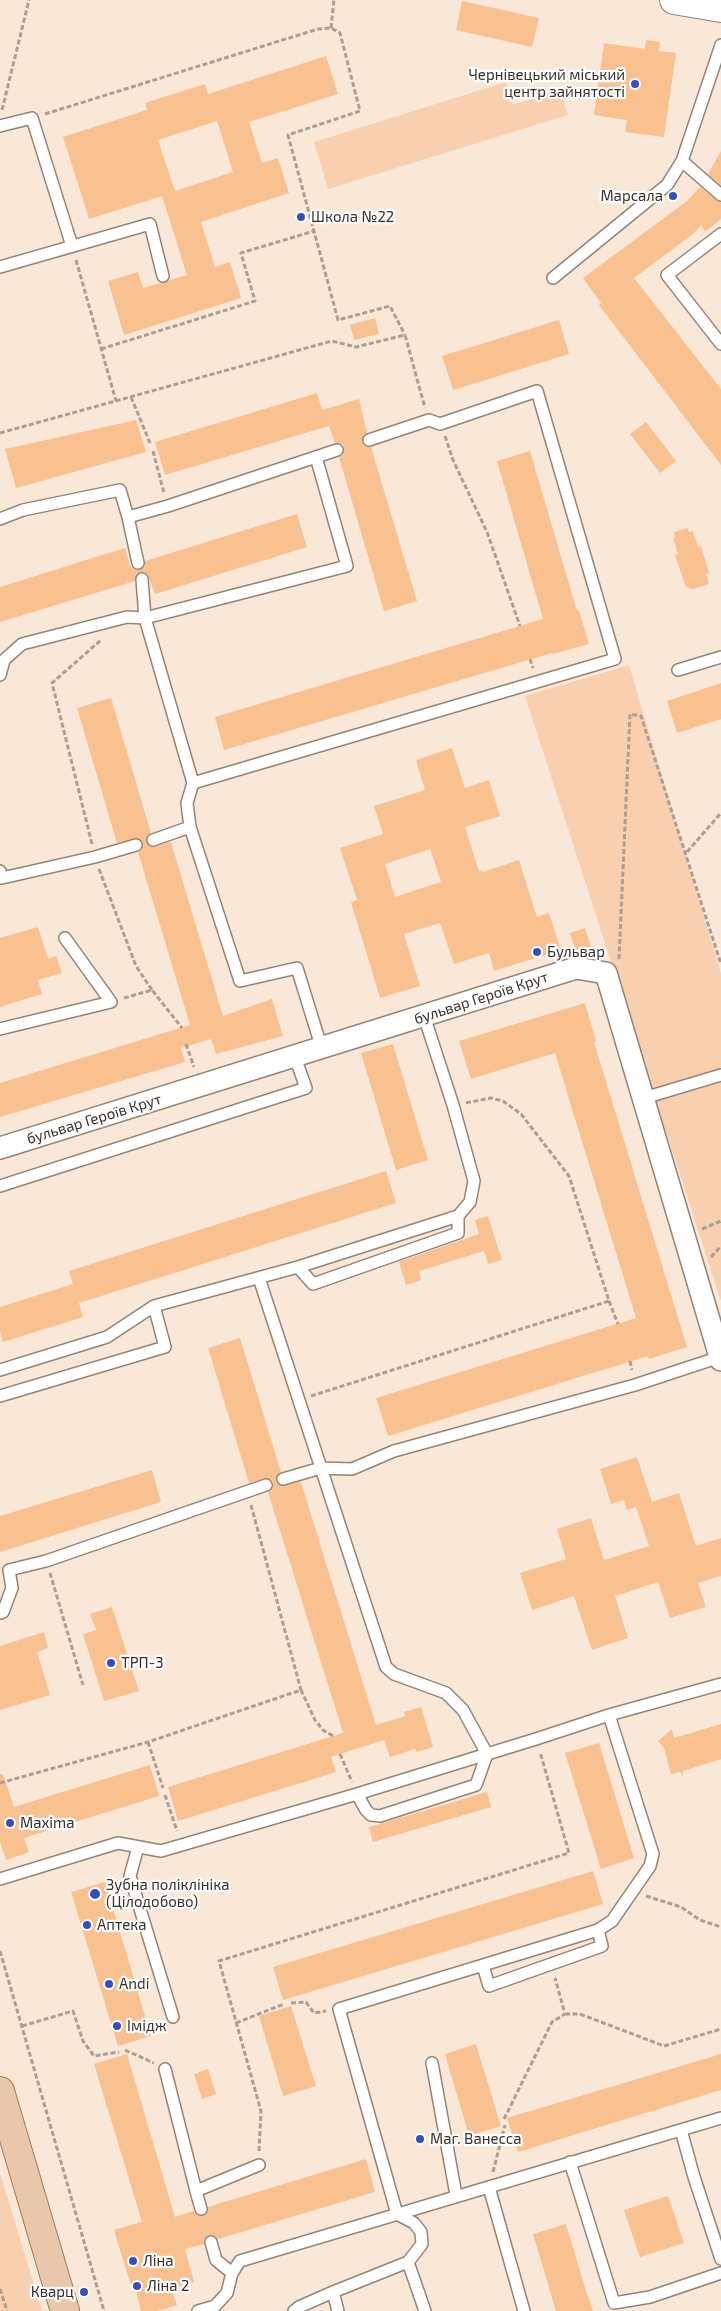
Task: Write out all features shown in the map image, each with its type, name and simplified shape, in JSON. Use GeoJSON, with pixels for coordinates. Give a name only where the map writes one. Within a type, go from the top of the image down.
{"type":"FeatureCollection","features":[{"type":"Feature","properties":{"kind":"main road"},"geometry":{"type":"LineString","coordinates":[[0,2091],[65,2311]]}},
{"type":"Feature","properties":{"kind":"street"},"geometry":{"type":"LineString","coordinates":[[674,0],[721,8]]}},
{"type":"Feature","properties":{"kind":"street","name":"бульвар Героїв Крут"},"geometry":{"type":"LineString","coordinates":[[0,1148],[576,968],[606,974]]}},
{"type":"Feature","properties":{"kind":"street"},"geometry":{"type":"LineString","coordinates":[[606,974],[721,1358]]}},
{"type":"Feature","properties":{"kind":"lane"},"geometry":{"type":"LineString","coordinates":[[553,278],[667,185],[682,161],[721,45]]}},
{"type":"Feature","properties":{"kind":"lane"},"geometry":{"type":"LineString","coordinates":[[0,126],[32,118],[72,246]]}},
{"type":"Feature","properties":{"kind":"lane"},"geometry":{"type":"LineString","coordinates":[[682,161],[721,195]]}},
{"type":"Feature","properties":{"kind":"lane"},"geometry":{"type":"LineString","coordinates":[[0,267],[150,224],[164,276]]}},
{"type":"Feature","properties":{"kind":"lane"},"geometry":{"type":"LineString","coordinates":[[721,234],[667,275],[721,344]]}},
{"type":"Feature","properties":{"kind":"lane"},"geometry":{"type":"LineString","coordinates":[[193,783],[615,659],[537,391],[369,440]]}},
{"type":"Feature","properties":{"kind":"lane"},"geometry":{"type":"LineString","coordinates":[[128,517],[168,506],[337,450]]}},
{"type":"Feature","properties":{"kind":"lane"},"geometry":{"type":"LineString","coordinates":[[0,675],[4,660],[22,644],[127,617],[145,618],[347,566],[316,457]]}},
{"type":"Feature","properties":{"kind":"lane"},"geometry":{"type":"LineString","coordinates":[[0,519],[23,510],[120,490],[138,563]]}},
{"type":"Feature","properties":{"kind":"lane"},"geometry":{"type":"LineString","coordinates":[[142,579],[145,618],[193,783],[187,803],[190,827],[240,981],[297,968],[322,1048]]}},
{"type":"Feature","properties":{"kind":"lane"},"geometry":{"type":"LineString","coordinates":[[678,670],[721,657]]}},
{"type":"Feature","properties":{"kind":"lane"},"geometry":{"type":"LineString","coordinates":[[153,840],[190,827]]}},
{"type":"Feature","properties":{"kind":"lane"},"geometry":{"type":"LineString","coordinates":[[0,871],[2,878],[95,857],[136,845]]}},
{"type":"Feature","properties":{"kind":"lane"},"geometry":{"type":"LineString","coordinates":[[0,1029],[111,1002],[65,938]]}},
{"type":"Feature","properties":{"kind":"lane"},"geometry":{"type":"LineString","coordinates":[[0,1370],[107,1338],[154,1306],[298,1267],[458,1216],[470,1202],[474,1180],[453,1105],[424,1016]]}},
{"type":"Feature","properties":{"kind":"lane"},"geometry":{"type":"LineString","coordinates":[[0,1186],[306,1088],[295,1057]]}},
{"type":"Feature","properties":{"kind":"lane"},"geometry":{"type":"LineString","coordinates":[[644,1098],[721,1074]]}},
{"type":"Feature","properties":{"kind":"lane"},"geometry":{"type":"LineString","coordinates":[[298,1267],[313,1284],[458,1233],[458,1216]]}},
{"type":"Feature","properties":{"kind":"lane"},"geometry":{"type":"LineString","coordinates":[[259,1278],[386,1667],[394,1674],[446,1693],[463,1710],[487,1754],[476,1785],[380,1816],[371,1815],[357,1794]]}},
{"type":"Feature","properties":{"kind":"lane"},"geometry":{"type":"LineString","coordinates":[[0,1396],[164,1347],[154,1306]]}},
{"type":"Feature","properties":{"kind":"lane"},"geometry":{"type":"LineString","coordinates":[[283,1479],[321,1468],[352,1469],[394,1450],[635,1385],[721,1358]]}},
{"type":"Feature","properties":{"kind":"lane"},"geometry":{"type":"LineString","coordinates":[[0,1613],[3,1612],[12,1588],[9,1570],[46,1561],[266,1485]]}},
{"type":"Feature","properties":{"kind":"lane"},"geometry":{"type":"LineString","coordinates":[[0,1879],[118,1843],[161,1851],[357,1794],[609,1715],[721,1684]]}},
{"type":"Feature","properties":{"kind":"lane"},"geometry":{"type":"LineString","coordinates":[[294,2311],[333,2292],[408,2262],[422,2244],[420,2232],[414,2223],[397,2214],[339,2009],[598,1930],[612,1921],[650,1866],[653,1854],[609,1715]]}},
{"type":"Feature","properties":{"kind":"lane"},"geometry":{"type":"LineString","coordinates":[[138,1847],[130,1876],[173,2017]]}},
{"type":"Feature","properties":{"kind":"lane"},"geometry":{"type":"LineString","coordinates":[[483,1966],[489,1986],[602,1946],[598,1930]]}},
{"type":"Feature","properties":{"kind":"lane"},"geometry":{"type":"LineString","coordinates":[[432,2063],[456,2196]]}},
{"type":"Feature","properties":{"kind":"lane"},"geometry":{"type":"LineString","coordinates":[[165,2069],[201,2209]]}},
{"type":"Feature","properties":{"kind":"lane"},"geometry":{"type":"LineString","coordinates":[[198,2311],[215,2306],[227,2293],[232,2272],[240,2261],[721,2118]]}},
{"type":"Feature","properties":{"kind":"lane"},"geometry":{"type":"LineString","coordinates":[[681,2130],[694,2177],[721,2259]]}},
{"type":"Feature","properties":{"kind":"lane"},"geometry":{"type":"LineString","coordinates":[[570,2162],[614,2304],[650,2297],[721,2273]]}},
{"type":"Feature","properties":{"kind":"lane"},"geometry":{"type":"LineString","coordinates":[[196,2191],[258,2165]]}},
{"type":"Feature","properties":{"kind":"lane"},"geometry":{"type":"LineString","coordinates":[[489,2187],[524,2311]]}},
{"type":"Feature","properties":{"kind":"lane"},"geometry":{"type":"LineString","coordinates":[[211,2242],[216,2260],[232,2272]]}},
{"type":"Feature","properties":{"kind":"lane"},"geometry":{"type":"LineString","coordinates":[[408,2262],[425,2311]]}},
{"type":"Feature","properties":{"kind":"lane"},"geometry":{"type":"LineString","coordinates":[[333,2292],[338,2311]]}},
{"type":"Feature","properties":{"kind":"path"},"geometry":{"type":"LineString","coordinates":[[2,111],[29,0]]}},
{"type":"Feature","properties":{"kind":"path"},"geometry":{"type":"LineString","coordinates":[[331,28],[334,0]]}},
{"type":"Feature","properties":{"kind":"path"},"geometry":{"type":"LineString","coordinates":[[32,118],[318,29],[331,28],[340,33],[360,111],[288,135],[338,320],[390,306],[405,335],[435,422],[487,532],[520,626]]}},
{"type":"Feature","properties":{"kind":"path"},"geometry":{"type":"LineString","coordinates":[[101,349],[255,302],[241,253],[314,231]]}},
{"type":"Feature","properties":{"kind":"path"},"geometry":{"type":"LineString","coordinates":[[72,246],[116,401]]}},
{"type":"Feature","properties":{"kind":"path"},"geometry":{"type":"LineString","coordinates":[[0,433],[332,341],[356,347],[405,335]]}},
{"type":"Feature","properties":{"kind":"path"},"geometry":{"type":"LineString","coordinates":[[131,397],[150,443]]}},
{"type":"Feature","properties":{"kind":"path"},"geometry":{"type":"LineString","coordinates":[[153,451],[168,506]]}},
{"type":"Feature","properties":{"kind":"path"},"geometry":{"type":"LineString","coordinates":[[127,617],[52,683],[95,857],[136,966],[182,1028]]}},
{"type":"Feature","properties":{"kind":"path"},"geometry":{"type":"LineString","coordinates":[[606,974],[619,961],[630,714],[641,716],[687,853],[721,964]]}},
{"type":"Feature","properties":{"kind":"path"},"geometry":{"type":"LineString","coordinates":[[687,853],[721,813]]}},
{"type":"Feature","properties":{"kind":"path"},"geometry":{"type":"LineString","coordinates":[[111,1002],[152,990]]}},
{"type":"Feature","properties":{"kind":"path"},"geometry":{"type":"LineString","coordinates":[[453,1105],[491,1098],[503,1101],[521,1114],[570,1176],[618,1324]]}},
{"type":"Feature","properties":{"kind":"path"},"geometry":{"type":"LineString","coordinates":[[702,1229],[721,1221]]}},
{"type":"Feature","properties":{"kind":"path"},"geometry":{"type":"LineString","coordinates":[[711,1258],[721,1246]]}},
{"type":"Feature","properties":{"kind":"path"},"geometry":{"type":"LineString","coordinates":[[298,1400],[610,1301]]}},
{"type":"Feature","properties":{"kind":"path"},"geometry":{"type":"LineString","coordinates":[[248,1491],[301,1690],[314,1720],[323,1730],[333,1736]]}},
{"type":"Feature","properties":{"kind":"path"},"geometry":{"type":"LineString","coordinates":[[46,1561],[83,1685]]}},
{"type":"Feature","properties":{"kind":"path"},"geometry":{"type":"LineString","coordinates":[[0,1783],[148,1742],[301,1690]]}},
{"type":"Feature","properties":{"kind":"path"},"geometry":{"type":"LineString","coordinates":[[258,2165],[261,2111],[219,1962],[569,1853],[536,1739]]}},
{"type":"Feature","properties":{"kind":"path"},"geometry":{"type":"LineString","coordinates":[[148,1742],[163,1788]]}},
{"type":"Feature","properties":{"kind":"path"},"geometry":{"type":"LineString","coordinates":[[340,1754],[357,1794]]}},
{"type":"Feature","properties":{"kind":"path"},"geometry":{"type":"LineString","coordinates":[[165,1795],[182,1844]]}},
{"type":"Feature","properties":{"kind":"path"},"geometry":{"type":"LineString","coordinates":[[633,1893],[681,1907],[700,1920],[721,1927]]}},
{"type":"Feature","properties":{"kind":"path"},"geometry":{"type":"LineString","coordinates":[[0,1951],[103,2311]]}},
{"type":"Feature","properties":{"kind":"path"},"geometry":{"type":"LineString","coordinates":[[554,1976],[565,2014]]}},
{"type":"Feature","properties":{"kind":"path"},"geometry":{"type":"LineString","coordinates":[[291,2003],[306,2002],[314,2013],[339,2009]]}},
{"type":"Feature","properties":{"kind":"path"},"geometry":{"type":"LineString","coordinates":[[236,2023],[284,2004]]}},
{"type":"Feature","properties":{"kind":"path"},"geometry":{"type":"LineString","coordinates":[[22,2026],[73,2011],[83,2041],[94,2056],[119,2052]]}},
{"type":"Feature","properties":{"kind":"path"},"geometry":{"type":"LineString","coordinates":[[504,2119],[552,2022],[565,2014],[580,2014],[664,2046],[721,2029]]}},
{"type":"Feature","properties":{"kind":"path"},"geometry":{"type":"LineString","coordinates":[[125,2050],[165,2069]]}},
{"type":"Feature","properties":{"kind":"path"},"geometry":{"type":"LineString","coordinates":[[489,2187],[505,2125]]}},
{"type":"Feature","properties":{"kind":"path"},"geometry":{"type":"LineString","coordinates":[[0,2289],[6,2311]]}},
{"type":"Feature","properties":{"kind":"shaded area"},"geometry":{"type":"Polygon","coordinates":[[[506,82],[513,105],[560,90],[568,115],[328,189],[314,142],[506,82]]]}},
{"type":"Feature","properties":{"kind":"shaded area"},"geometry":{"type":"Polygon","coordinates":[[[629,665],[721,974],[721,1301],[525,696],[629,665]]]}},
{"type":"Feature","properties":{"kind":"shaded area"},"geometry":{"type":"Polygon","coordinates":[[[0,2173],[42,2311],[0,2311],[0,2173]]]}},
{"type":"Feature","properties":{"kind":"building"},"geometry":{"type":"Polygon","coordinates":[[[462,1],[539,18],[532,47],[456,30],[462,1]]]}},
{"type":"Feature","properties":{"kind":"building","name":"Чернівецький міський центр зайнятості"},"geometry":{"type":"Polygon","coordinates":[[[646,40],[660,42],[659,51],[676,53],[664,137],[625,132],[627,120],[594,115],[604,43],[645,49],[646,40]]]}},
{"type":"Feature","properties":{"kind":"building"},"geometry":{"type":"Polygon","coordinates":[[[326,56],[338,94],[249,122],[262,163],[278,158],[289,193],[201,222],[215,267],[230,262],[241,298],[124,335],[108,281],[138,272],[143,288],[187,275],[162,196],[89,219],[63,137],[147,110],[145,103],[205,84],[208,94],[326,56]],[[217,121],[158,140],[175,191],[233,172],[217,121]]]}},
{"type":"Feature","properties":{"kind":"building"},"geometry":{"type":"Polygon","coordinates":[[[721,151],[721,185],[708,174],[721,151]]]}},
{"type":"Feature","properties":{"kind":"building"},"geometry":{"type":"Polygon","coordinates":[[[700,187],[721,202],[721,219],[705,232],[701,225],[693,234],[634,278],[721,389],[721,465],[599,305],[601,303],[583,278],[687,201],[700,187]]]}},
{"type":"Feature","properties":{"kind":"building"},"geometry":{"type":"Polygon","coordinates":[[[375,318],[379,334],[354,340],[350,325],[375,318]]]}},
{"type":"Feature","properties":{"kind":"building"},"geometry":{"type":"Polygon","coordinates":[[[559,320],[569,354],[453,390],[442,356],[559,320]]]}},
{"type":"Feature","properties":{"kind":"building"},"geometry":{"type":"Polygon","coordinates":[[[317,393],[322,410],[359,399],[367,433],[363,435],[362,442],[364,446],[371,447],[417,601],[384,611],[339,457],[343,455],[344,448],[342,444],[335,443],[329,426],[165,475],[155,442],[317,393]]]}},
{"type":"Feature","properties":{"kind":"building"},"geometry":{"type":"Polygon","coordinates":[[[136,420],[146,452],[16,488],[5,449],[136,420]]]}},
{"type":"Feature","properties":{"kind":"building"},"geometry":{"type":"Polygon","coordinates":[[[646,422],[676,461],[660,473],[630,434],[646,422]]]}},
{"type":"Feature","properties":{"kind":"building"},"geometry":{"type":"Polygon","coordinates":[[[530,451],[577,611],[579,610],[589,644],[552,653],[224,750],[215,717],[543,619],[497,461],[530,451]]]}},
{"type":"Feature","properties":{"kind":"building"},"geometry":{"type":"Polygon","coordinates":[[[297,514],[307,547],[155,594],[148,575],[141,572],[136,575],[135,581],[0,622],[0,587],[125,548],[130,566],[135,570],[140,570],[145,566],[145,561],[297,514]]]}},
{"type":"Feature","properties":{"kind":"building"},"geometry":{"type":"Polygon","coordinates":[[[688,528],[689,532],[693,531],[698,547],[701,546],[709,573],[706,574],[709,584],[693,589],[686,587],[675,555],[678,554],[673,538],[675,538],[674,532],[688,528]]]}},
{"type":"Feature","properties":{"kind":"building"},"geometry":{"type":"Polygon","coordinates":[[[721,683],[721,719],[677,733],[667,701],[721,683]]]}},
{"type":"Feature","properties":{"kind":"building"},"geometry":{"type":"Polygon","coordinates":[[[111,698],[151,833],[147,836],[146,842],[152,847],[171,842],[223,1016],[272,999],[283,1036],[216,1054],[211,1039],[181,1048],[185,1062],[0,1117],[0,1083],[190,1025],[138,852],[143,847],[143,842],[137,838],[117,843],[77,708],[111,698]]]}},
{"type":"Feature","properties":{"kind":"building"},"geometry":{"type":"Polygon","coordinates":[[[452,748],[465,788],[489,780],[500,816],[465,827],[479,871],[482,870],[483,872],[519,860],[537,917],[549,913],[561,950],[494,971],[489,953],[454,964],[440,923],[404,934],[420,986],[380,998],[351,902],[357,900],[340,848],[383,834],[374,806],[425,790],[416,760],[452,748]],[[430,849],[385,864],[395,897],[441,882],[430,849]]]}},
{"type":"Feature","properties":{"kind":"building"},"geometry":{"type":"Polygon","coordinates":[[[38,927],[48,959],[56,956],[62,973],[38,980],[42,994],[0,1007],[0,938],[38,927]]]}},
{"type":"Feature","properties":{"kind":"building"},"geometry":{"type":"Polygon","coordinates":[[[585,928],[591,947],[576,952],[570,933],[585,928]]]}},
{"type":"Feature","properties":{"kind":"building"},"geometry":{"type":"Polygon","coordinates":[[[585,1003],[596,1041],[594,1042],[687,1347],[649,1359],[648,1356],[388,1436],[376,1398],[636,1318],[555,1053],[471,1079],[459,1041],[585,1003]]]}},
{"type":"Feature","properties":{"kind":"building"},"geometry":{"type":"Polygon","coordinates":[[[393,1044],[428,1160],[396,1170],[361,1053],[393,1044]]]}},
{"type":"Feature","properties":{"kind":"building"},"geometry":{"type":"Polygon","coordinates":[[[386,1171],[396,1203],[79,1303],[83,1317],[3,1342],[0,1331],[0,1307],[73,1284],[69,1271],[386,1171]]]}},
{"type":"Feature","properties":{"kind":"building"},"geometry":{"type":"Polygon","coordinates":[[[488,1216],[502,1260],[488,1264],[484,1251],[419,1271],[421,1280],[406,1285],[399,1262],[479,1234],[475,1220],[488,1216]]]}},
{"type":"Feature","properties":{"kind":"building"},"geometry":{"type":"Polygon","coordinates":[[[240,1338],[281,1472],[276,1477],[276,1482],[282,1486],[301,1482],[376,1725],[405,1716],[404,1712],[421,1707],[433,1747],[417,1752],[415,1749],[390,1757],[384,1740],[331,1757],[336,1772],[178,1821],[168,1787],[343,1733],[268,1492],[273,1487],[273,1482],[267,1478],[249,1483],[208,1348],[240,1338]]]}},
{"type":"Feature","properties":{"kind":"building"},"geometry":{"type":"Polygon","coordinates":[[[637,1457],[652,1502],[679,1493],[696,1546],[721,1538],[721,1576],[698,1583],[706,1607],[670,1618],[658,1582],[615,1596],[628,1638],[592,1650],[574,1596],[532,1610],[520,1573],[566,1559],[557,1529],[591,1518],[604,1560],[649,1546],[636,1507],[627,1510],[624,1500],[611,1504],[600,1469],[637,1457]]]}},
{"type":"Feature","properties":{"kind":"building"},"geometry":{"type":"Polygon","coordinates":[[[152,1470],[161,1502],[0,1552],[0,1516],[152,1470]]]}},
{"type":"Feature","properties":{"kind":"building","name":"ТРП-3"},"geometry":{"type":"Polygon","coordinates":[[[112,1607],[139,1691],[104,1701],[83,1634],[96,1630],[90,1614],[112,1607]]]}},
{"type":"Feature","properties":{"kind":"building"},"geometry":{"type":"Polygon","coordinates":[[[44,1632],[48,1648],[37,1652],[50,1695],[0,1710],[0,1646],[44,1632]]]}},
{"type":"Feature","properties":{"kind":"building"},"geometry":{"type":"Polygon","coordinates":[[[721,1724],[721,1759],[683,1771],[683,1776],[680,1772],[671,1774],[664,1748],[658,1741],[672,1729],[674,1738],[721,1724]]]}},
{"type":"Feature","properties":{"kind":"building"},"geometry":{"type":"Polygon","coordinates":[[[599,1743],[634,1858],[601,1869],[565,1753],[599,1743]]]}},
{"type":"Feature","properties":{"kind":"building"},"geometry":{"type":"Polygon","coordinates":[[[150,1765],[159,1796],[24,1838],[29,1852],[6,1860],[0,1841],[0,1774],[3,1774],[14,1807],[150,1765]]]}},
{"type":"Feature","properties":{"kind":"building"},"geometry":{"type":"Polygon","coordinates":[[[487,1792],[491,1807],[373,1842],[369,1827],[487,1792]]]}},
{"type":"Feature","properties":{"kind":"building"},"geometry":{"type":"Polygon","coordinates":[[[593,1871],[603,1904],[283,2000],[273,1967],[593,1871]]]}},
{"type":"Feature","properties":{"kind":"building"},"geometry":{"type":"Polygon","coordinates":[[[105,1882],[151,2036],[118,2046],[71,1892],[105,1882]]]}},
{"type":"Feature","properties":{"kind":"building"},"geometry":{"type":"Polygon","coordinates":[[[291,2006],[316,2086],[283,2096],[259,2016],[291,2006]]]}},
{"type":"Feature","properties":{"kind":"building"},"geometry":{"type":"Polygon","coordinates":[[[476,2044],[501,2126],[469,2136],[445,2054],[476,2044]]]}},
{"type":"Feature","properties":{"kind":"building"},"geometry":{"type":"Polygon","coordinates":[[[127,2054],[175,2217],[194,2211],[199,2216],[203,2216],[208,2211],[208,2207],[366,2159],[375,2192],[218,2239],[213,2235],[209,2235],[204,2240],[204,2244],[185,2249],[194,2282],[171,2289],[177,2305],[158,2311],[141,2311],[136,2291],[133,2292],[114,2230],[142,2222],[94,2064],[127,2054]]]}},
{"type":"Feature","properties":{"kind":"building"},"geometry":{"type":"Polygon","coordinates":[[[721,2054],[721,2090],[518,2152],[507,2118],[721,2054]]]}},
{"type":"Feature","properties":{"kind":"building"},"geometry":{"type":"Polygon","coordinates":[[[208,2069],[216,2094],[202,2099],[194,2074],[208,2069]]]}},
{"type":"Feature","properties":{"kind":"building"},"geometry":{"type":"Polygon","coordinates":[[[668,2196],[684,2243],[640,2257],[624,2210],[668,2196]]]}},
{"type":"Feature","properties":{"kind":"building"},"geometry":{"type":"Polygon","coordinates":[[[566,2224],[593,2311],[556,2311],[533,2234],[566,2224]]]}},
{"type":"Feature","properties":{"kind":"place","name":"Чернівецький міський центр зайнятості"},"geometry":{"type":"Point","coordinates":[635,84]}},
{"type":"Feature","properties":{"kind":"place","name":"Марсала"},"geometry":{"type":"Point","coordinates":[673,196]}},
{"type":"Feature","properties":{"kind":"place","name":"Школа №22"},"geometry":{"type":"Point","coordinates":[301,217]}},
{"type":"Feature","properties":{"kind":"place","name":"Бульвар"},"geometry":{"type":"Point","coordinates":[537,952]}},
{"type":"Feature","properties":{"kind":"place","name":"ТРП-3"},"geometry":{"type":"Point","coordinates":[111,1663]}},
{"type":"Feature","properties":{"kind":"place","name":"Maxima"},"geometry":{"type":"Point","coordinates":[10,1823]}},
{"type":"Feature","properties":{"kind":"place","name":"Зубна поліклініка (Цілодобово)"},"geometry":{"type":"Point","coordinates":[95,1894]}},
{"type":"Feature","properties":{"kind":"place","name":"Аптека"},"geometry":{"type":"Point","coordinates":[87,1925]}},
{"type":"Feature","properties":{"kind":"place","name":"Andi"},"geometry":{"type":"Point","coordinates":[109,1984]}},
{"type":"Feature","properties":{"kind":"place","name":"Імідж"},"geometry":{"type":"Point","coordinates":[117,2026]}},
{"type":"Feature","properties":{"kind":"place","name":"Маг. Ванесса"},"geometry":{"type":"Point","coordinates":[420,2139]}},
{"type":"Feature","properties":{"kind":"place","name":"Ліна"},"geometry":{"type":"Point","coordinates":[133,2261]}},
{"type":"Feature","properties":{"kind":"place","name":"Ліна 2"},"geometry":{"type":"Point","coordinates":[137,2286]}},
{"type":"Feature","properties":{"kind":"place","name":"Кварц"},"geometry":{"type":"Point","coordinates":[84,2292]}}]}
